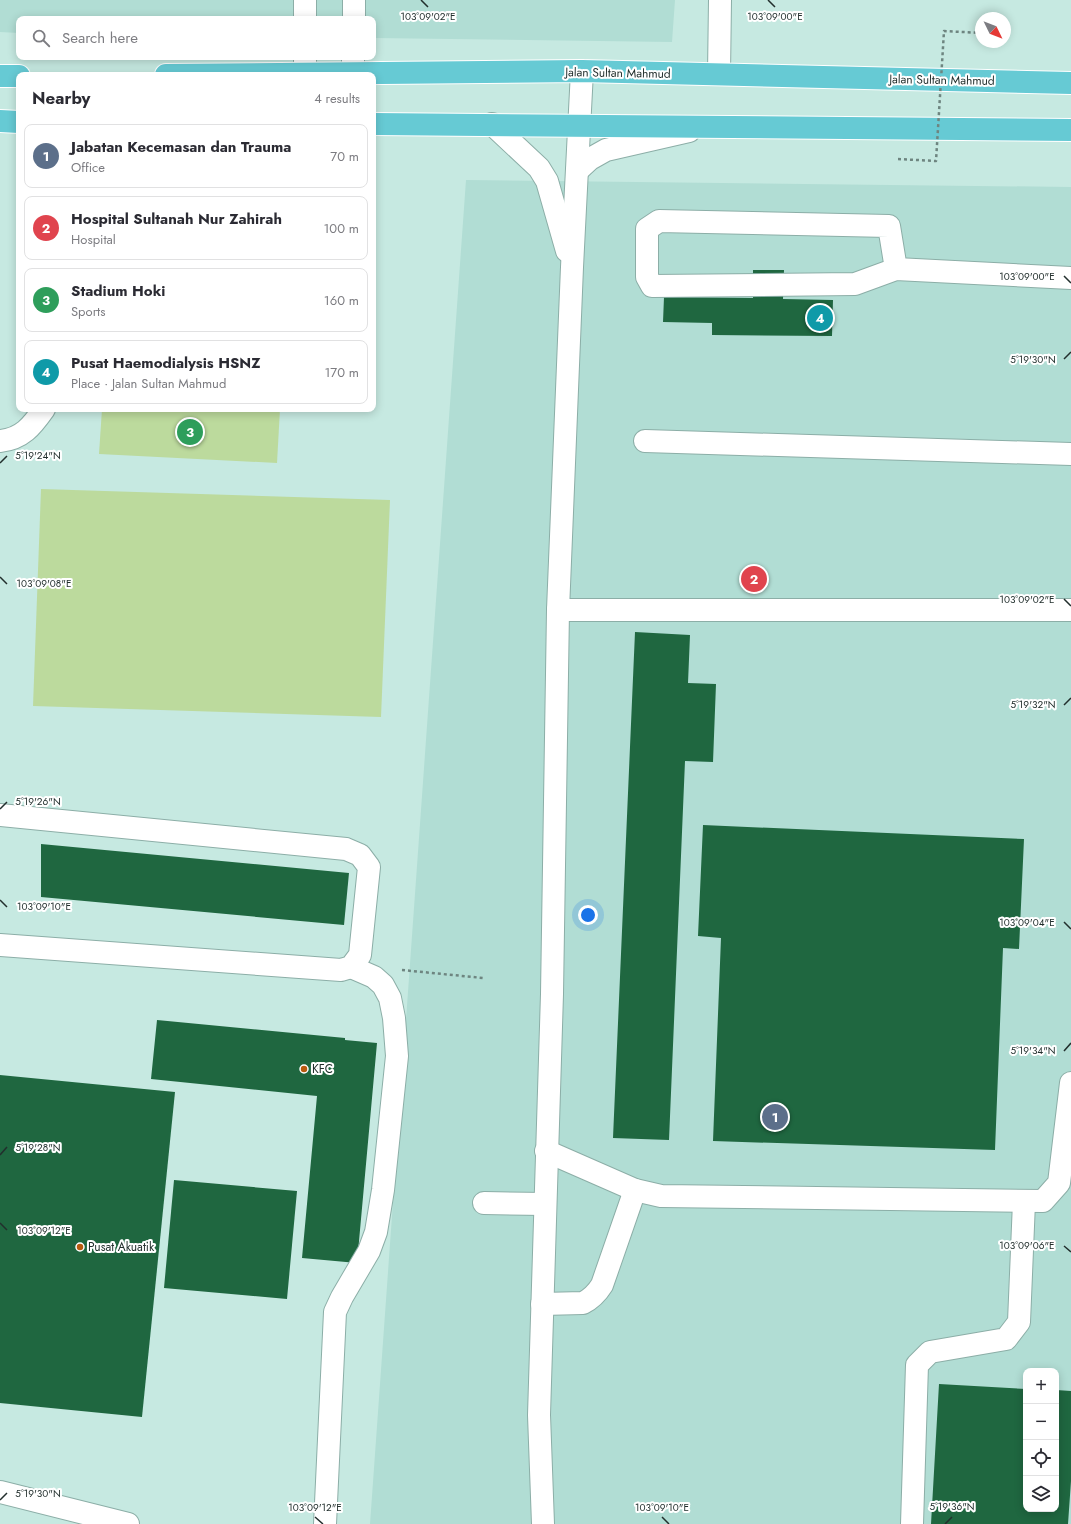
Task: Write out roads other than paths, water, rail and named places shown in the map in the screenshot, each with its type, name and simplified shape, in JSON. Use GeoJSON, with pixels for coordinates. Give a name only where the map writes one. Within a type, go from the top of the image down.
{"type":"FeatureCollection","features":[{"type":"Feature","properties":{"kind":"main road","name":"Jalan Sultan Mahmud"},"geometry":{"type":"LineString","coordinates":[[208,72],[305,65],[353,65],[1071,83]]}},
{"type":"Feature","properties":{"kind":"main road"},"geometry":{"type":"LineString","coordinates":[[0,76],[16,76]]}},
{"type":"Feature","properties":{"kind":"main road"},"geometry":{"type":"LineString","coordinates":[[0,121],[16,122]]}},
{"type":"Feature","properties":{"kind":"main road"},"geometry":{"type":"LineString","coordinates":[[376,124],[1071,130]]}},
{"type":"Feature","properties":{"kind":"street"},"geometry":{"type":"LineString","coordinates":[[305,0],[305,16]]}},
{"type":"Feature","properties":{"kind":"street"},"geometry":{"type":"LineString","coordinates":[[354,0],[354,16]]}},
{"type":"Feature","properties":{"kind":"street"},"geometry":{"type":"LineString","coordinates":[[719,74],[720,0]]}},
{"type":"Feature","properties":{"kind":"street"},"geometry":{"type":"LineString","coordinates":[[543,1524],[539,1415],[552,994],[558,610],[572,267],[582,71]]}},
{"type":"Feature","properties":{"kind":"street"},"geometry":{"type":"LineString","coordinates":[[492,124],[538,168],[547,181],[572,267]]}},
{"type":"Feature","properties":{"kind":"street"},"geometry":{"type":"LineString","coordinates":[[577,171],[590,159],[606,150],[708,126]]}},
{"type":"Feature","properties":{"kind":"street"},"geometry":{"type":"LineString","coordinates":[[896,269],[889,226],[659,221],[647,229],[646,277],[652,286],[855,284],[896,269],[1071,278]]}},
{"type":"Feature","properties":{"kind":"street"},"geometry":{"type":"LineString","coordinates":[[0,441],[10,440],[31,427],[42,412]]}},
{"type":"Feature","properties":{"kind":"street"},"geometry":{"type":"LineString","coordinates":[[646,441],[1071,454]]}},
{"type":"Feature","properties":{"kind":"street"},"geometry":{"type":"LineString","coordinates":[[558,610],[1071,610]]}},
{"type":"Feature","properties":{"kind":"street"},"geometry":{"type":"LineString","coordinates":[[0,815],[346,849],[360,855],[368,867],[360,955],[351,967],[341,970],[0,945]]}},
{"type":"Feature","properties":{"kind":"street"},"geometry":{"type":"LineString","coordinates":[[324,1524],[335,1312],[369,1251],[376,1232],[383,1190],[397,1056],[394,1018],[390,998],[383,985],[374,977],[351,967]]}},
{"type":"Feature","properties":{"kind":"street"},"geometry":{"type":"LineString","coordinates":[[546,1151],[635,1190],[661,1196],[1024,1202],[1043,1201],[1059,1183],[1071,1083]]}},
{"type":"Feature","properties":{"kind":"street"},"geometry":{"type":"LineString","coordinates":[[542,1304],[583,1303],[588,1301],[598,1292],[602,1285],[635,1190]]}},
{"type":"Feature","properties":{"kind":"street"},"geometry":{"type":"LineString","coordinates":[[912,1524],[918,1365],[930,1352],[1006,1339],[1019,1322],[1024,1202]]}},
{"type":"Feature","properties":{"kind":"street"},"geometry":{"type":"LineString","coordinates":[[484,1203],[545,1204]]}},
{"type":"Feature","properties":{"kind":"street"},"geometry":{"type":"LineString","coordinates":[[0,1492],[128,1524]]}},
{"type":"Feature","properties":{"kind":"place","name":"Pusat Haemodialysis HSNZ"},"geometry":{"type":"Point","coordinates":[820,318]}},
{"type":"Feature","properties":{"kind":"place","name":"Stadium Hoki"},"geometry":{"type":"Point","coordinates":[190,432]}},
{"type":"Feature","properties":{"kind":"place","name":"Hospital Sultanah Nur Zahirah"},"geometry":{"type":"Point","coordinates":[754,579]}},
{"type":"Feature","properties":{"kind":"place","name":"KFC"},"geometry":{"type":"Point","coordinates":[304,1069]}},
{"type":"Feature","properties":{"kind":"place","name":"Jabatan Kecemasan dan Trauma"},"geometry":{"type":"Point","coordinates":[775,1117]}},
{"type":"Feature","properties":{"kind":"place","name":"Pusat Akuatik"},"geometry":{"type":"Point","coordinates":[80,1247]}}]}
